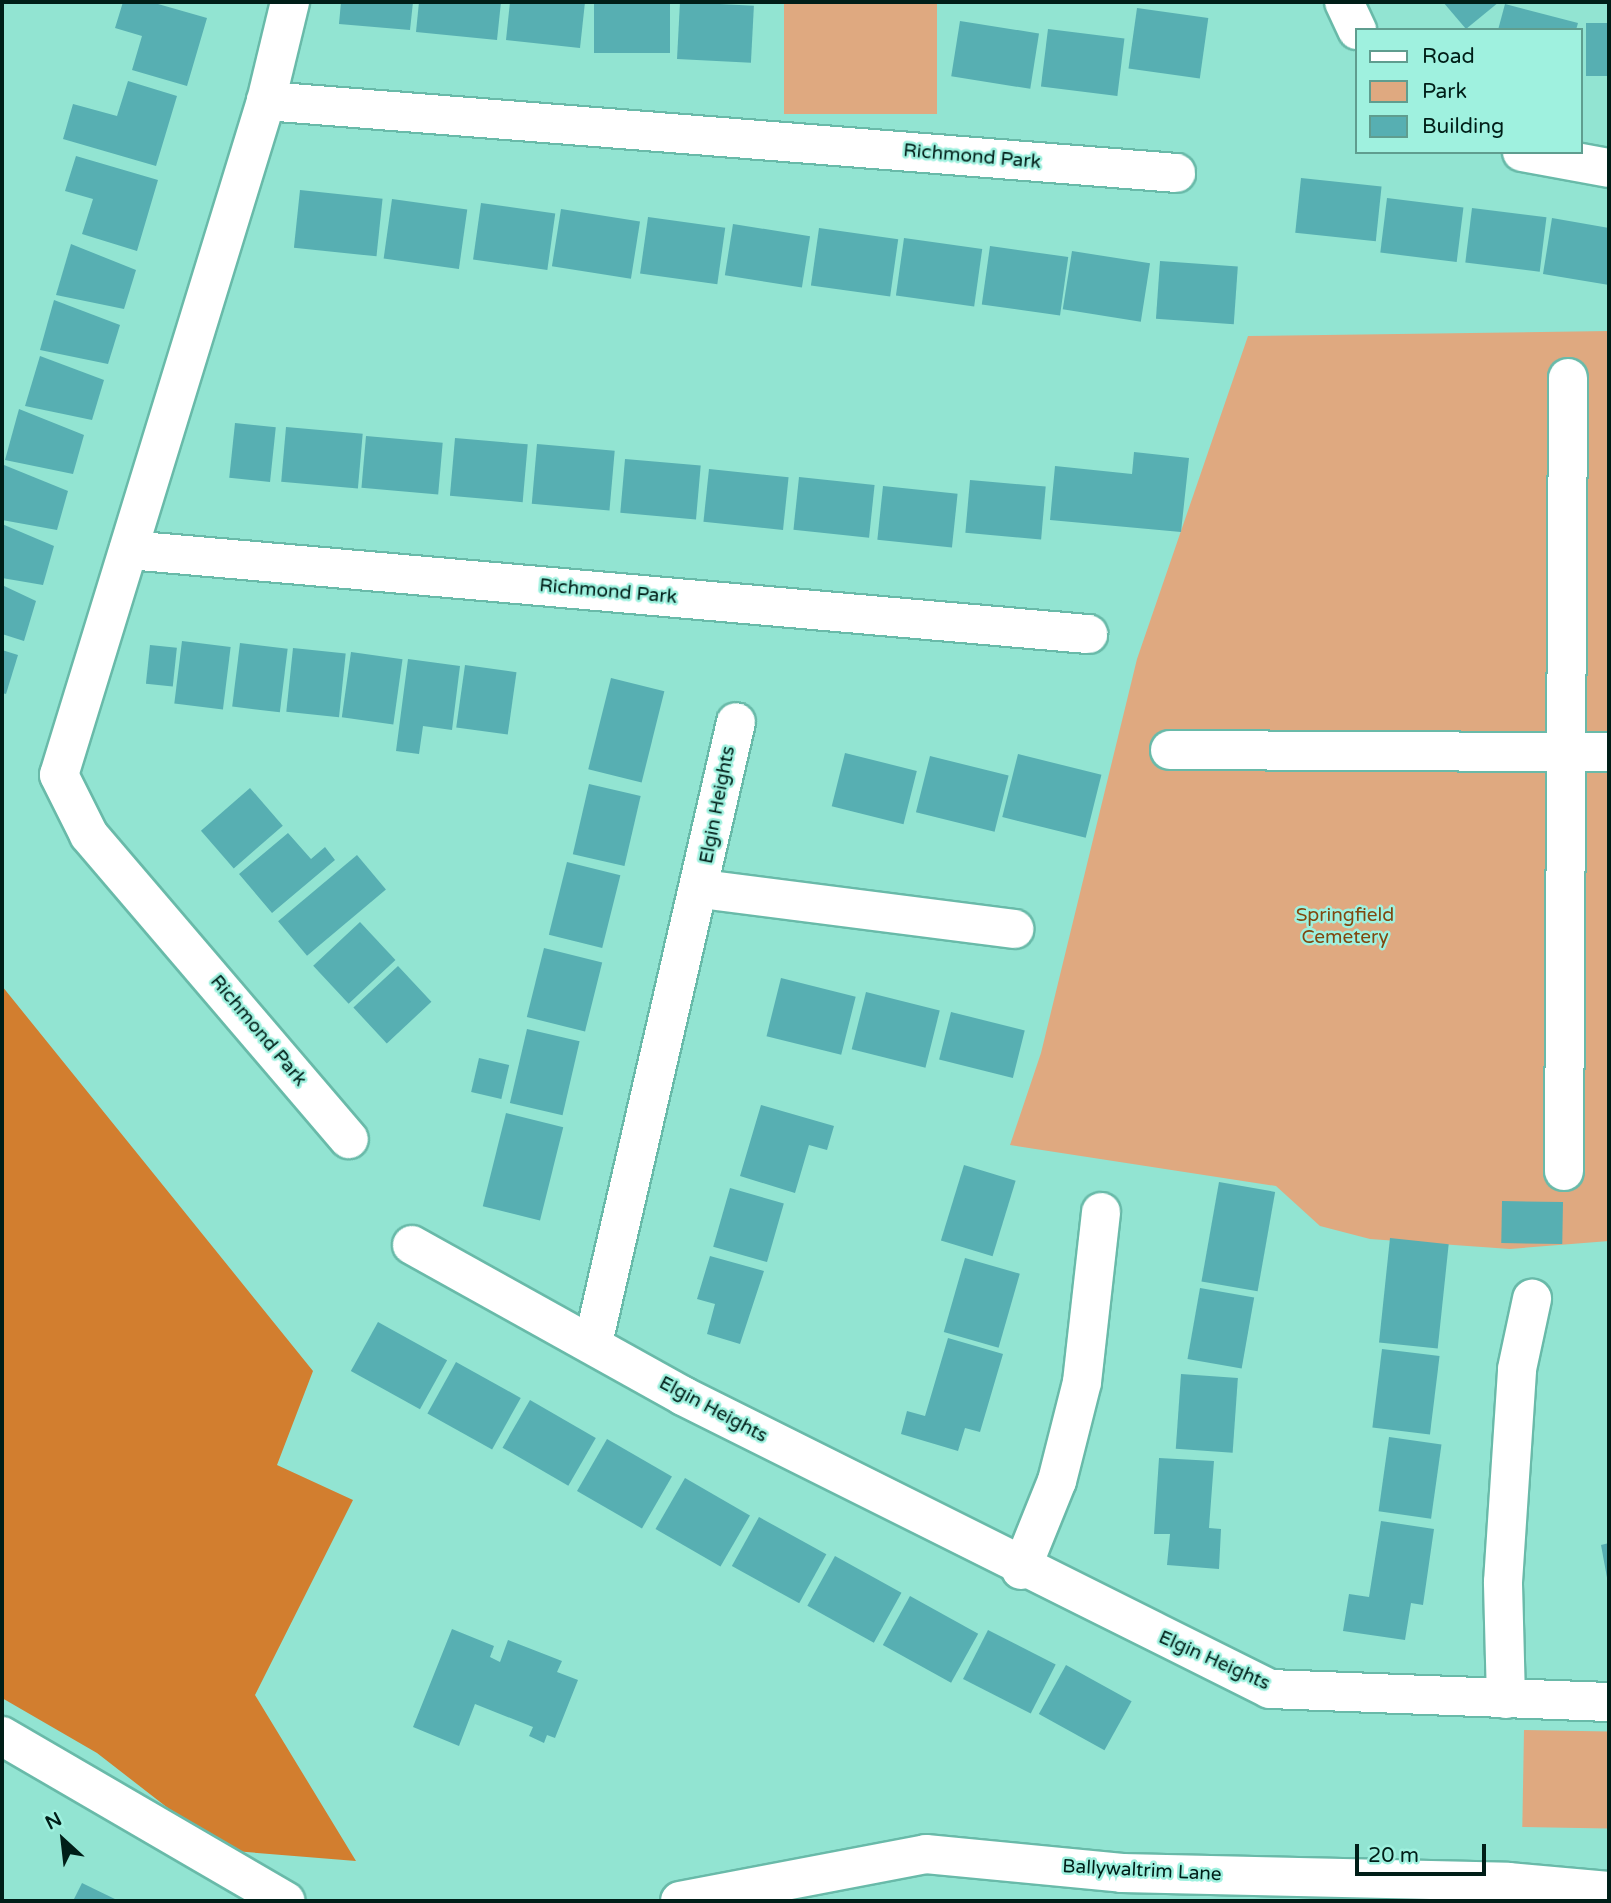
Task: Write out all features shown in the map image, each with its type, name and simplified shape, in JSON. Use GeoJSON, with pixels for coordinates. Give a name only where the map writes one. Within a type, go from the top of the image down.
{"type":"FeatureCollection","features":[{"type":"Feature","properties":{"kind":"street","name":"Richmond Park"},"geometry":{"type":"LineString","coordinates":[[290,2],[266,101],[60,775],[89,835],[349,1139]]}},
{"type":"Feature","properties":{"kind":"street"},"geometry":{"type":"LineString","coordinates":[[1344,2],[1356,28]]}},
{"type":"Feature","properties":{"kind":"street","name":"Richmond Park"},"geometry":{"type":"LineString","coordinates":[[266,101],[1176,173]]}},
{"type":"Feature","properties":{"kind":"street"},"geometry":{"type":"LineString","coordinates":[[1532,154],[1609,169]]}},
{"type":"Feature","properties":{"kind":"street"},"geometry":{"type":"LineString","coordinates":[[1564,1171],[1568,378]]}},
{"type":"Feature","properties":{"kind":"street","name":"Richmond Park"},"geometry":{"type":"LineString","coordinates":[[129,550],[1088,634]]}},
{"type":"Feature","properties":{"kind":"street","name":"Elgin Heights"},"geometry":{"type":"LineString","coordinates":[[593,1343],[702,889],[715,802],[736,722]]}},
{"type":"Feature","properties":{"kind":"street"},"geometry":{"type":"LineString","coordinates":[[1170,750],[1609,751]]}},
{"type":"Feature","properties":{"kind":"street","name":"Elgin Heights"},"geometry":{"type":"LineString","coordinates":[[702,889],[1014,929]]}},
{"type":"Feature","properties":{"kind":"street"},"geometry":{"type":"LineString","coordinates":[[1021,1570],[1057,1481],[1082,1382],[1101,1212]]}},
{"type":"Feature","properties":{"kind":"street","name":"Elgin Heights"},"geometry":{"type":"LineString","coordinates":[[412,1245],[1021,1570],[1270,1689],[1609,1702]]}},
{"type":"Feature","properties":{"kind":"street"},"geometry":{"type":"LineString","coordinates":[[1506,1699],[1503,1582],[1513,1422],[1532,1299]]}},
{"type":"Feature","properties":{"kind":"street"},"geometry":{"type":"LineString","coordinates":[[2,1736],[285,1901]]}},
{"type":"Feature","properties":{"kind":"street","name":"Ballywaltrim Lane"},"geometry":{"type":"LineString","coordinates":[[680,1901],[926,1854],[1122,1873],[1508,1882],[1609,1891]]}},
{"type":"Feature","properties":{"kind":"green space"},"geometry":{"type":"Polygon","coordinates":[[[784,2],[937,2],[937,114],[784,114],[784,2]]]}},
{"type":"Feature","properties":{"kind":"green space","name":"Springfield Cemetery"},"geometry":{"type":"Polygon","coordinates":[[[1609,331],[1609,1241],[1510,1249],[1370,1239],[1320,1226],[1276,1186],[1010,1145],[1041,1053],[1137,659],[1248,336],[1609,331]]]}},
{"type":"Feature","properties":{"kind":"green space"},"geometry":{"type":"Polygon","coordinates":[[[1524,1730],[1609,1731],[1607,1828],[1522,1827],[1524,1730]]]}},
{"type":"Feature","properties":{"kind":"shaded area"},"geometry":{"type":"Polygon","coordinates":[[[2,986],[313,1371],[277,1465],[353,1500],[255,1695],[356,1861],[222,1850],[97,1753],[2,1698],[2,986]]]}},
{"type":"Feature","properties":{"kind":"building"},"geometry":{"type":"Polygon","coordinates":[[[123,2],[151,2],[207,18],[187,86],[132,70],[142,36],[115,28],[123,2]]]}},
{"type":"Feature","properties":{"kind":"building"},"geometry":{"type":"Polygon","coordinates":[[[341,2],[413,2],[410,30],[339,24],[341,2]]]}},
{"type":"Feature","properties":{"kind":"building"},"geometry":{"type":"Polygon","coordinates":[[[419,2],[501,2],[497,40],[416,32],[419,2]]]}},
{"type":"Feature","properties":{"kind":"building"},"geometry":{"type":"Polygon","coordinates":[[[510,2],[585,2],[580,48],[506,40],[510,2]]]}},
{"type":"Feature","properties":{"kind":"building"},"geometry":{"type":"Polygon","coordinates":[[[594,2],[670,2],[670,53],[594,53],[594,2]]]}},
{"type":"Feature","properties":{"kind":"building"},"geometry":{"type":"Polygon","coordinates":[[[680,2],[754,6],[751,63],[677,59],[680,2]]]}},
{"type":"Feature","properties":{"kind":"building"},"geometry":{"type":"Polygon","coordinates":[[[1443,2],[1499,2],[1467,28],[1443,2]]]}},
{"type":"Feature","properties":{"kind":"building"},"geometry":{"type":"Polygon","coordinates":[[[1505,4],[1578,23],[1577,28],[1499,28],[1505,4]]]}},
{"type":"Feature","properties":{"kind":"building"},"geometry":{"type":"Polygon","coordinates":[[[1137,8],[1208,18],[1200,78],[1129,68],[1137,8]]]}},
{"type":"Feature","properties":{"kind":"building"},"geometry":{"type":"Polygon","coordinates":[[[960,21],[1039,34],[1030,89],[951,76],[960,21]]]}},
{"type":"Feature","properties":{"kind":"building"},"geometry":{"type":"Polygon","coordinates":[[[1586,23],[1609,23],[1609,76],[1586,76],[1586,23]]]}},
{"type":"Feature","properties":{"kind":"building"},"geometry":{"type":"Polygon","coordinates":[[[1048,29],[1124,38],[1117,96],[1041,87],[1048,29]]]}},
{"type":"Feature","properties":{"kind":"building"},"geometry":{"type":"Polygon","coordinates":[[[128,81],[177,96],[156,166],[63,139],[73,104],[117,116],[128,81]]]}},
{"type":"Feature","properties":{"kind":"building"},"geometry":{"type":"Polygon","coordinates":[[[76,156],[158,180],[137,251],[82,234],[93,199],[65,191],[76,156]]]}},
{"type":"Feature","properties":{"kind":"building"},"geometry":{"type":"Polygon","coordinates":[[[1301,178],[1382,186],[1376,241],[1295,233],[1301,178]]]}},
{"type":"Feature","properties":{"kind":"building"},"geometry":{"type":"Polygon","coordinates":[[[300,190],[383,199],[376,256],[294,248],[300,190]]]}},
{"type":"Feature","properties":{"kind":"building"},"geometry":{"type":"Polygon","coordinates":[[[1387,198],[1463,207],[1457,262],[1380,253],[1387,198]]]}},
{"type":"Feature","properties":{"kind":"building"},"geometry":{"type":"Polygon","coordinates":[[[392,199],[467,210],[459,269],[384,258],[392,199]]]}},
{"type":"Feature","properties":{"kind":"building"},"geometry":{"type":"Polygon","coordinates":[[[481,203],[555,213],[547,270],[473,259],[481,203]]]}},
{"type":"Feature","properties":{"kind":"building"},"geometry":{"type":"Polygon","coordinates":[[[1472,208],[1546,217],[1540,272],[1465,263],[1472,208]]]}},
{"type":"Feature","properties":{"kind":"building"},"geometry":{"type":"Polygon","coordinates":[[[561,209],[640,222],[631,279],[552,266],[561,209]]]}},
{"type":"Feature","properties":{"kind":"building"},"geometry":{"type":"Polygon","coordinates":[[[648,217],[725,228],[717,284],[640,273],[648,217]]]}},
{"type":"Feature","properties":{"kind":"building"},"geometry":{"type":"Polygon","coordinates":[[[1552,218],[1609,228],[1609,285],[1543,274],[1552,218]]]}},
{"type":"Feature","properties":{"kind":"building"},"geometry":{"type":"Polygon","coordinates":[[[733,224],[810,236],[802,288],[725,275],[733,224]]]}},
{"type":"Feature","properties":{"kind":"building"},"geometry":{"type":"Polygon","coordinates":[[[819,228],[898,239],[890,297],[811,285],[819,228]]]}},
{"type":"Feature","properties":{"kind":"building"},"geometry":{"type":"Polygon","coordinates":[[[904,238],[982,249],[974,306],[896,295],[904,238]]]}},
{"type":"Feature","properties":{"kind":"building"},"geometry":{"type":"Polygon","coordinates":[[[71,244],[136,270],[124,309],[56,295],[71,244]]]}},
{"type":"Feature","properties":{"kind":"building"},"geometry":{"type":"Polygon","coordinates":[[[990,246],[1068,257],[1060,315],[982,304],[990,246]]]}},
{"type":"Feature","properties":{"kind":"building"},"geometry":{"type":"Polygon","coordinates":[[[1072,251],[1150,263],[1141,322],[1063,309],[1072,251]]]}},
{"type":"Feature","properties":{"kind":"building"},"geometry":{"type":"Polygon","coordinates":[[[1160,261],[1238,266],[1234,324],[1156,319],[1160,261]]]}},
{"type":"Feature","properties":{"kind":"building"},"geometry":{"type":"Polygon","coordinates":[[[54,300],[120,325],[108,364],[40,350],[54,300]]]}},
{"type":"Feature","properties":{"kind":"building"},"geometry":{"type":"Polygon","coordinates":[[[40,356],[104,380],[92,420],[25,406],[40,356]]]}},
{"type":"Feature","properties":{"kind":"building"},"geometry":{"type":"Polygon","coordinates":[[[19,409],[84,435],[73,474],[5,460],[19,409]]]}},
{"type":"Feature","properties":{"kind":"building"},"geometry":{"type":"Polygon","coordinates":[[[235,423],[276,427],[270,482],[229,478],[235,423]]]}},
{"type":"Feature","properties":{"kind":"building"},"geometry":{"type":"Polygon","coordinates":[[[286,427],[363,434],[358,489],[281,482],[286,427]]]}},
{"type":"Feature","properties":{"kind":"building"},"geometry":{"type":"Polygon","coordinates":[[[366,436],[443,443],[438,495],[361,488],[366,436]]]}},
{"type":"Feature","properties":{"kind":"building"},"geometry":{"type":"Polygon","coordinates":[[[455,438],[528,444],[523,502],[450,496],[455,438]]]}},
{"type":"Feature","properties":{"kind":"building"},"geometry":{"type":"Polygon","coordinates":[[[537,444],[615,451],[609,511],[532,504],[537,444]]]}},
{"type":"Feature","properties":{"kind":"building"},"geometry":{"type":"Polygon","coordinates":[[[1134,452],[1189,458],[1181,532],[1050,520],[1055,466],[1132,474],[1134,452]]]}},
{"type":"Feature","properties":{"kind":"building"},"geometry":{"type":"Polygon","coordinates":[[[625,459],[701,466],[696,519],[620,513],[625,459]]]}},
{"type":"Feature","properties":{"kind":"building"},"geometry":{"type":"Polygon","coordinates":[[[4,465],[68,491],[57,530],[2,520],[4,465]]]}},
{"type":"Feature","properties":{"kind":"building"},"geometry":{"type":"Polygon","coordinates":[[[709,469],[789,477],[783,530],[703,522],[709,469]]]}},
{"type":"Feature","properties":{"kind":"building"},"geometry":{"type":"Polygon","coordinates":[[[799,477],[875,485],[869,538],[793,530],[799,477]]]}},
{"type":"Feature","properties":{"kind":"building"},"geometry":{"type":"Polygon","coordinates":[[[970,480],[1046,487],[1041,539],[965,533],[970,480]]]}},
{"type":"Feature","properties":{"kind":"building"},"geometry":{"type":"Polygon","coordinates":[[[883,486],[958,494],[952,548],[877,540],[883,486]]]}},
{"type":"Feature","properties":{"kind":"building"},"geometry":{"type":"Polygon","coordinates":[[[2,524],[54,546],[43,585],[2,578],[2,524]]]}},
{"type":"Feature","properties":{"kind":"building"},"geometry":{"type":"Polygon","coordinates":[[[2,585],[36,601],[24,641],[2,634],[2,585]]]}},
{"type":"Feature","properties":{"kind":"building"},"geometry":{"type":"Polygon","coordinates":[[[182,641],[231,647],[223,710],[174,704],[182,641]]]}},
{"type":"Feature","properties":{"kind":"building"},"geometry":{"type":"Polygon","coordinates":[[[240,643],[288,649],[280,712],[232,707],[240,643]]]}},
{"type":"Feature","properties":{"kind":"building"},"geometry":{"type":"Polygon","coordinates":[[[150,645],[177,648],[173,687],[146,684],[150,645]]]}},
{"type":"Feature","properties":{"kind":"building"},"geometry":{"type":"Polygon","coordinates":[[[293,648],[346,654],[339,717],[286,712],[293,648]]]}},
{"type":"Feature","properties":{"kind":"building"},"geometry":{"type":"Polygon","coordinates":[[[2,650],[18,655],[6,694],[2,693],[2,650]]]}},
{"type":"Feature","properties":{"kind":"building"},"geometry":{"type":"Polygon","coordinates":[[[351,652],[402,659],[393,725],[342,717],[351,652]]]}},
{"type":"Feature","properties":{"kind":"building"},"geometry":{"type":"Polygon","coordinates":[[[408,659],[460,666],[452,730],[423,726],[419,754],[396,751],[408,659]]]}},
{"type":"Feature","properties":{"kind":"building"},"geometry":{"type":"Polygon","coordinates":[[[465,665],[516,672],[508,735],[456,727],[465,665]]]}},
{"type":"Feature","properties":{"kind":"building"},"geometry":{"type":"Polygon","coordinates":[[[611,678],[664,691],[642,783],[588,769],[611,678]]]}},
{"type":"Feature","properties":{"kind":"building"},"geometry":{"type":"Polygon","coordinates":[[[845,753],[917,771],[903,824],[832,806],[845,753]]]}},
{"type":"Feature","properties":{"kind":"building"},"geometry":{"type":"Polygon","coordinates":[[[1018,754],[1101,775],[1086,838],[1002,817],[1018,754]]]}},
{"type":"Feature","properties":{"kind":"building"},"geometry":{"type":"Polygon","coordinates":[[[930,756],[1009,776],[995,832],[916,812],[930,756]]]}},
{"type":"Feature","properties":{"kind":"building"},"geometry":{"type":"Polygon","coordinates":[[[589,784],[641,796],[624,866],[573,854],[589,784]]]}},
{"type":"Feature","properties":{"kind":"building"},"geometry":{"type":"Polygon","coordinates":[[[250,788],[283,826],[234,868],[201,831],[250,788]]]}},
{"type":"Feature","properties":{"kind":"building"},"geometry":{"type":"Polygon","coordinates":[[[288,833],[311,859],[325,847],[335,860],[272,913],[239,874],[288,833]]]}},
{"type":"Feature","properties":{"kind":"building"},"geometry":{"type":"Polygon","coordinates":[[[357,855],[386,889],[307,956],[278,921],[357,855]]]}},
{"type":"Feature","properties":{"kind":"building"},"geometry":{"type":"Polygon","coordinates":[[[567,862],[620,875],[602,948],[549,935],[567,862]]]}},
{"type":"Feature","properties":{"kind":"building"},"geometry":{"type":"Polygon","coordinates":[[[360,922],[395,960],[349,1004],[313,966],[360,922]]]}},
{"type":"Feature","properties":{"kind":"building"},"geometry":{"type":"Polygon","coordinates":[[[544,948],[602,963],[585,1031],[527,1017],[544,948]]]}},
{"type":"Feature","properties":{"kind":"building"},"geometry":{"type":"Polygon","coordinates":[[[398,966],[431,1002],[387,1043],[353,1008],[398,966]]]}},
{"type":"Feature","properties":{"kind":"building"},"geometry":{"type":"Polygon","coordinates":[[[781,978],[856,997],[841,1055],[766,1036],[781,978]]]}},
{"type":"Feature","properties":{"kind":"building"},"geometry":{"type":"Polygon","coordinates":[[[866,992],[940,1010],[925,1068],[852,1049],[866,992]]]}},
{"type":"Feature","properties":{"kind":"building"},"geometry":{"type":"Polygon","coordinates":[[[951,1012],[1025,1030],[1013,1078],[939,1060],[951,1012]]]}},
{"type":"Feature","properties":{"kind":"building"},"geometry":{"type":"Polygon","coordinates":[[[527,1029],[580,1041],[563,1115],[510,1103],[527,1029]]]}},
{"type":"Feature","properties":{"kind":"building"},"geometry":{"type":"Polygon","coordinates":[[[479,1058],[509,1065],[501,1099],[471,1092],[479,1058]]]}},
{"type":"Feature","properties":{"kind":"building"},"geometry":{"type":"Polygon","coordinates":[[[761,1105],[834,1126],[827,1150],[809,1145],[795,1193],[740,1176],[761,1105]]]}},
{"type":"Feature","properties":{"kind":"building"},"geometry":{"type":"Polygon","coordinates":[[[506,1113],[563,1127],[540,1220],[483,1206],[506,1113]]]}},
{"type":"Feature","properties":{"kind":"building"},"geometry":{"type":"Polygon","coordinates":[[[964,1165],[1016,1181],[993,1256],[941,1241],[964,1165]]]}},
{"type":"Feature","properties":{"kind":"building"},"geometry":{"type":"Polygon","coordinates":[[[1219,1182],[1275,1192],[1258,1291],[1201,1281],[1219,1182]]]}},
{"type":"Feature","properties":{"kind":"building"},"geometry":{"type":"Polygon","coordinates":[[[730,1188],[784,1203],[767,1262],[713,1247],[730,1188]]]}},
{"type":"Feature","properties":{"kind":"building"},"geometry":{"type":"Polygon","coordinates":[[[1502,1201],[1563,1202],[1562,1244],[1501,1243],[1502,1201]]]}},
{"type":"Feature","properties":{"kind":"building"},"geometry":{"type":"Polygon","coordinates":[[[1390,1238],[1449,1244],[1438,1349],[1379,1342],[1390,1238]]]}},
{"type":"Feature","properties":{"kind":"building"},"geometry":{"type":"Polygon","coordinates":[[[710,1256],[764,1271],[740,1344],[707,1334],[715,1304],[697,1299],[710,1256]]]}},
{"type":"Feature","properties":{"kind":"building"},"geometry":{"type":"Polygon","coordinates":[[[965,1258],[1020,1274],[999,1348],[944,1332],[965,1258]]]}},
{"type":"Feature","properties":{"kind":"building"},"geometry":{"type":"Polygon","coordinates":[[[1200,1288],[1254,1298],[1242,1368],[1187,1359],[1200,1288]]]}},
{"type":"Feature","properties":{"kind":"building"},"geometry":{"type":"Polygon","coordinates":[[[378,1322],[447,1360],[420,1409],[351,1371],[378,1322]]]}},
{"type":"Feature","properties":{"kind":"building"},"geometry":{"type":"Polygon","coordinates":[[[948,1338],[1003,1354],[980,1432],[965,1428],[958,1451],[901,1434],[907,1411],[925,1416],[948,1338]]]}},
{"type":"Feature","properties":{"kind":"building"},"geometry":{"type":"Polygon","coordinates":[[[1382,1349],[1440,1356],[1430,1434],[1372,1427],[1382,1349]]]}},
{"type":"Feature","properties":{"kind":"building"},"geometry":{"type":"Polygon","coordinates":[[[456,1362],[521,1398],[492,1449],[427,1414],[456,1362]]]}},
{"type":"Feature","properties":{"kind":"building"},"geometry":{"type":"Polygon","coordinates":[[[1181,1374],[1238,1378],[1233,1453],[1176,1449],[1181,1374]]]}},
{"type":"Feature","properties":{"kind":"building"},"geometry":{"type":"Polygon","coordinates":[[[530,1400],[596,1438],[568,1486],[502,1448],[530,1400]]]}},
{"type":"Feature","properties":{"kind":"building"},"geometry":{"type":"Polygon","coordinates":[[[1389,1437],[1441,1444],[1431,1519],[1379,1511],[1389,1437]]]}},
{"type":"Feature","properties":{"kind":"building"},"geometry":{"type":"Polygon","coordinates":[[[607,1439],[672,1476],[642,1528],[577,1491],[607,1439]]]}},
{"type":"Feature","properties":{"kind":"building"},"geometry":{"type":"Polygon","coordinates":[[[1159,1458],[1214,1461],[1209,1528],[1221,1529],[1219,1569],[1167,1565],[1170,1534],[1154,1534],[1159,1458]]]}},
{"type":"Feature","properties":{"kind":"building"},"geometry":{"type":"Polygon","coordinates":[[[685,1478],[750,1516],[720,1567],[656,1529],[685,1478]]]}},
{"type":"Feature","properties":{"kind":"building"},"geometry":{"type":"Polygon","coordinates":[[[759,1517],[826,1554],[799,1603],[732,1566],[759,1517]]]}},
{"type":"Feature","properties":{"kind":"building"},"geometry":{"type":"Polygon","coordinates":[[[1381,1521],[1434,1529],[1423,1605],[1411,1603],[1405,1640],[1343,1631],[1349,1594],[1369,1597],[1381,1521]]]}},
{"type":"Feature","properties":{"kind":"building"},"geometry":{"type":"Polygon","coordinates":[[[1609,1543],[1609,1583],[1608,1583],[1601,1545],[1609,1543]]]}},
{"type":"Feature","properties":{"kind":"building"},"geometry":{"type":"Polygon","coordinates":[[[835,1556],[901,1593],[874,1643],[807,1606],[835,1556]]]}},
{"type":"Feature","properties":{"kind":"building"},"geometry":{"type":"Polygon","coordinates":[[[910,1596],[978,1634],[951,1683],[883,1645],[910,1596]]]}},
{"type":"Feature","properties":{"kind":"building"},"geometry":{"type":"Polygon","coordinates":[[[452,1629],[494,1646],[490,1657],[500,1662],[508,1640],[562,1661],[557,1672],[578,1680],[555,1738],[547,1735],[544,1743],[529,1736],[533,1727],[475,1704],[459,1746],[413,1727],[452,1629]]]}},
{"type":"Feature","properties":{"kind":"building"},"geometry":{"type":"Polygon","coordinates":[[[988,1630],[1056,1665],[1031,1714],[963,1679],[988,1630]]]}},
{"type":"Feature","properties":{"kind":"building"},"geometry":{"type":"Polygon","coordinates":[[[1066,1665],[1132,1701],[1104,1750],[1039,1714],[1066,1665]]]}},
{"type":"Feature","properties":{"kind":"building"},"geometry":{"type":"Polygon","coordinates":[[[82,1883],[119,1901],[73,1901],[82,1883]]]}}]}
